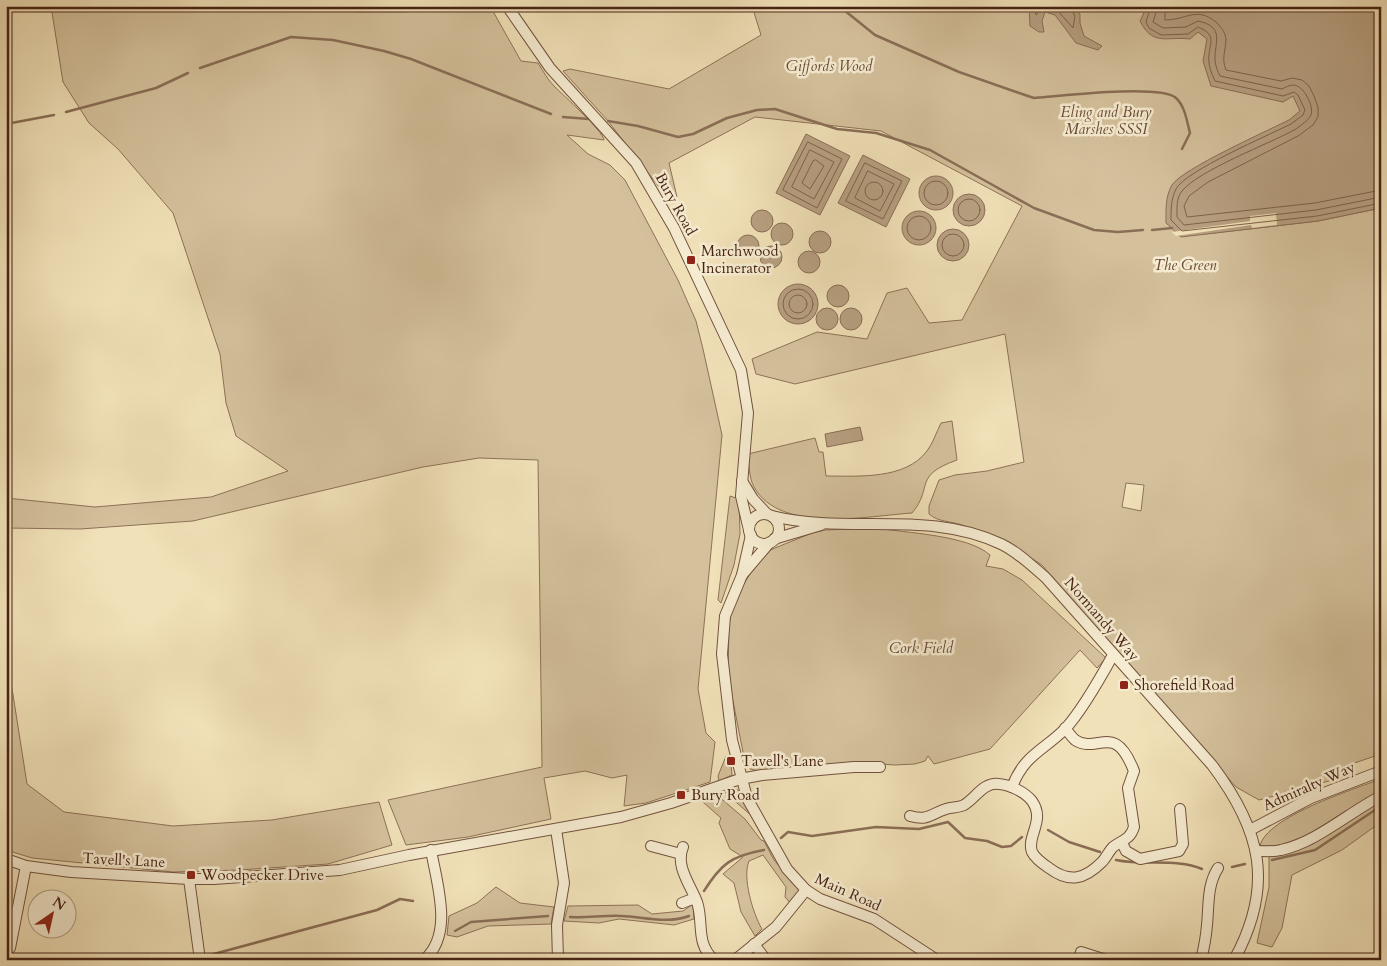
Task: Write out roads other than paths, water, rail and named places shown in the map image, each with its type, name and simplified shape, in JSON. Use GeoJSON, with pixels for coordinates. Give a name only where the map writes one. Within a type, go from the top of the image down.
{"type":"FeatureCollection","features":[{"type":"Feature","properties":{"kind":"street","name":"Bury Road"},"geometry":{"type":"LineString","coordinates":[[507,6],[550,68],[636,163],[674,228],[741,370],[748,413],[741,496],[750,533]]}},
{"type":"Feature","properties":{"kind":"street"},"geometry":{"type":"LineString","coordinates":[[742,481],[753,499],[770,515],[779,527],[772,541],[742,576]]}},
{"type":"Feature","properties":{"kind":"street"},"geometry":{"type":"LineString","coordinates":[[742,576],[754,518],[770,515]]}},
{"type":"Feature","properties":{"kind":"street","name":"Normandy Way"},"geometry":{"type":"LineString","coordinates":[[770,515],[824,524],[944,526],[977,534],[1003,544],[1046,578],[1212,764],[1232,791],[1250,830],[1257,851],[1259,879],[1253,914],[1244,941],[1234,960]]}},
{"type":"Feature","properties":{"kind":"street","name":"Normandy Way"},"geometry":{"type":"LineString","coordinates":[[772,541],[824,524]]}},
{"type":"Feature","properties":{"kind":"street"},"geometry":{"type":"LineString","coordinates":[[750,533],[758,542],[772,541]]}},
{"type":"Feature","properties":{"kind":"street","name":"Main Road"},"geometry":{"type":"LineString","coordinates":[[742,576],[725,616],[722,654],[729,719],[740,779],[747,798],[787,869],[806,890],[820,899],[874,919],[937,960]]}},
{"type":"Feature","properties":{"kind":"street"},"geometry":{"type":"LineString","coordinates":[[1012,787],[1017,773],[1025,761],[1065,728],[1113,655]]}},
{"type":"Feature","properties":{"kind":"street"},"geometry":{"type":"LineString","coordinates":[[910,816],[921,819],[929,818],[947,809],[963,806],[988,786],[998,784],[1012,787],[1025,794],[1037,811],[1038,822],[1031,846],[1032,854],[1053,871],[1066,878],[1089,874],[1102,863],[1113,847],[1122,843],[1132,834],[1134,827],[1128,788],[1134,771],[1118,745],[1108,741],[1083,743],[1075,740],[1065,728]]}},
{"type":"Feature","properties":{"kind":"street","name":"Tavell's Lane"},"geometry":{"type":"LineString","coordinates":[[6,859],[26,866],[71,872],[214,880],[340,870],[431,850],[556,829],[646,810],[740,779],[791,772],[880,767]]}},
{"type":"Feature","properties":{"kind":"street","name":"Admiralty Way"},"geometry":{"type":"LineString","coordinates":[[1250,830],[1301,803],[1381,771]]}},
{"type":"Feature","properties":{"kind":"street"},"geometry":{"type":"LineString","coordinates":[[1257,851],[1279,851],[1306,842],[1357,808],[1381,796]]}},
{"type":"Feature","properties":{"kind":"street"},"geometry":{"type":"LineString","coordinates":[[1122,843],[1126,851],[1140,858],[1179,851],[1183,844],[1180,809]]}},
{"type":"Feature","properties":{"kind":"street"},"geometry":{"type":"LineString","coordinates":[[556,829],[564,883],[557,925],[558,960]]}},
{"type":"Feature","properties":{"kind":"street"},"geometry":{"type":"LineString","coordinates":[[651,846],[682,850],[684,874],[695,898],[702,942],[714,960]]}},
{"type":"Feature","properties":{"kind":"street"},"geometry":{"type":"LineString","coordinates":[[424,960],[435,948],[442,928],[431,850]]}},
{"type":"Feature","properties":{"kind":"street"},"geometry":{"type":"LineString","coordinates":[[10,948],[26,866]]}},
{"type":"Feature","properties":{"kind":"street"},"geometry":{"type":"LineString","coordinates":[[1201,960],[1206,938],[1209,890],[1212,878],[1218,868]]}},
{"type":"Feature","properties":{"kind":"street"},"geometry":{"type":"LineString","coordinates":[[189,879],[200,960]]}},
{"type":"Feature","properties":{"kind":"street"},"geometry":{"type":"LineString","coordinates":[[735,960],[782,921],[806,890]]}},
{"type":"Feature","properties":{"kind":"street"},"geometry":{"type":"LineString","coordinates":[[682,902],[695,898]]}},
{"type":"Feature","properties":{"kind":"street"},"geometry":{"type":"LineString","coordinates":[[754,944],[766,960]]}},
{"type":"Feature","properties":{"kind":"street"},"geometry":{"type":"LineString","coordinates":[[1079,960],[1081,952],[1106,960]]}},
{"type":"Feature","properties":{"kind":"water"},"geometry":{"type":"Polygon","coordinates":[[[350,6],[407,6],[407,12],[355,12],[350,10],[350,6]]]}},
{"type":"Feature","properties":{"kind":"water"},"geometry":{"type":"Polygon","coordinates":[[[1029,6],[1072,6],[1080,14],[1080,23],[1084,36],[1102,46],[1098,50],[1076,43],[1055,15],[1045,12],[1042,21],[1044,32],[1039,32],[1030,26],[1029,6]]]}},
{"type":"Feature","properties":{"kind":"water"},"geometry":{"type":"Polygon","coordinates":[[[1147,6],[1381,6],[1381,208],[1318,221],[1181,237],[1166,223],[1167,199],[1172,185],[1179,178],[1208,160],[1289,120],[1300,111],[1293,96],[1283,102],[1211,86],[1203,61],[1207,39],[1198,32],[1190,39],[1161,39],[1155,37],[1145,29],[1140,21],[1147,6]]]}},
{"type":"Feature","properties":{"kind":"water"},"geometry":{"type":"Polygon","coordinates":[[[806,134],[850,156],[820,215],[776,193],[806,134]]]}},
{"type":"Feature","properties":{"kind":"water"},"geometry":{"type":"Polygon","coordinates":[[[863,155],[910,179],[886,227],[838,203],[863,155]]]}},
{"type":"Feature","properties":{"kind":"water"},"geometry":{"type":"Polygon","coordinates":[[[936,176],[948,181],[953,193],[948,205],[936,210],[924,205],[919,193],[924,181],[936,176]]]}},
{"type":"Feature","properties":{"kind":"water"},"geometry":{"type":"Polygon","coordinates":[[[969,194],[975,195],[980,199],[984,204],[984,216],[980,221],[975,225],[969,226],[963,225],[958,221],[954,216],[953,210],[954,204],[958,199],[963,195],[969,194]]]}},
{"type":"Feature","properties":{"kind":"water"},"geometry":{"type":"Polygon","coordinates":[[[762,210],[770,213],[773,221],[770,229],[762,232],[754,229],[751,221],[754,213],[762,210]]]}},
{"type":"Feature","properties":{"kind":"water"},"geometry":{"type":"Polygon","coordinates":[[[919,211],[931,216],[936,228],[931,240],[919,245],[907,240],[902,228],[907,216],[919,211]]]}},
{"type":"Feature","properties":{"kind":"water"},"geometry":{"type":"Polygon","coordinates":[[[782,223],[790,226],[793,234],[790,242],[782,245],[774,242],[771,234],[774,226],[782,223]]]}},
{"type":"Feature","properties":{"kind":"water"},"geometry":{"type":"Polygon","coordinates":[[[953,229],[965,233],[969,245],[965,257],[953,261],[941,257],[937,245],[941,233],[953,229]]]}},
{"type":"Feature","properties":{"kind":"water"},"geometry":{"type":"Polygon","coordinates":[[[820,231],[828,234],[831,242],[828,250],[820,253],[812,250],[809,242],[812,234],[820,231]]]}},
{"type":"Feature","properties":{"kind":"water"},"geometry":{"type":"Polygon","coordinates":[[[748,235],[756,238],[759,246],[756,254],[748,257],[740,254],[737,246],[740,238],[748,235]]]}},
{"type":"Feature","properties":{"kind":"water"},"geometry":{"type":"Polygon","coordinates":[[[771,246],[779,249],[782,257],[779,265],[771,268],[763,265],[760,257],[763,249],[771,246]]]}},
{"type":"Feature","properties":{"kind":"water"},"geometry":{"type":"Polygon","coordinates":[[[809,251],[817,254],[820,262],[817,270],[809,273],[801,270],[798,262],[801,254],[809,251]]]}},
{"type":"Feature","properties":{"kind":"water"},"geometry":{"type":"Polygon","coordinates":[[[802,284],[809,287],[815,293],[818,304],[817,312],[809,321],[802,324],[794,324],[787,321],[779,312],[778,300],[781,293],[790,285],[802,284]]]}},
{"type":"Feature","properties":{"kind":"water"},"geometry":{"type":"Polygon","coordinates":[[[838,285],[846,288],[849,296],[846,304],[838,307],[830,304],[827,296],[830,288],[838,285]]]}},
{"type":"Feature","properties":{"kind":"water"},"geometry":{"type":"Polygon","coordinates":[[[827,308],[835,311],[838,319],[835,327],[827,330],[819,327],[816,319],[819,311],[827,308]]]}},
{"type":"Feature","properties":{"kind":"water"},"geometry":{"type":"Polygon","coordinates":[[[851,308],[859,311],[862,319],[859,327],[851,330],[843,327],[840,319],[843,311],[851,308]]]}},
{"type":"Feature","properties":{"kind":"water"},"geometry":{"type":"Polygon","coordinates":[[[860,427],[863,440],[827,447],[825,434],[860,427]]]}},
{"type":"Feature","properties":{"kind":"waterway"},"geometry":{"type":"LineString","coordinates":[[839,6],[875,35],[959,72],[1034,98],[1131,91],[1167,94],[1179,101],[1187,119],[1190,133],[1182,149]]}},
{"type":"Feature","properties":{"kind":"waterway"},"geometry":{"type":"LineString","coordinates":[[200,68],[291,37],[333,40],[411,59],[551,114]]}},
{"type":"Feature","properties":{"kind":"waterway"},"geometry":{"type":"LineString","coordinates":[[66,112],[156,88],[188,73]]}},
{"type":"Feature","properties":{"kind":"waterway"},"geometry":{"type":"LineString","coordinates":[[608,121],[638,126],[678,137],[693,134],[727,118],[757,110],[775,109],[837,129],[876,133],[930,150],[1034,208],[1094,230],[1118,232],[1143,230]]}},
{"type":"Feature","properties":{"kind":"waterway"},"geometry":{"type":"LineString","coordinates":[[6,124],[54,115]]}},
{"type":"Feature","properties":{"kind":"waterway"},"geometry":{"type":"LineString","coordinates":[[563,117],[589,119]]}},
{"type":"Feature","properties":{"kind":"waterway"},"geometry":{"type":"LineString","coordinates":[[1152,230],[1172,228]]}},
{"type":"Feature","properties":{"kind":"waterway"},"geometry":{"type":"LineString","coordinates":[[1272,860],[1315,850],[1381,806]]}},
{"type":"Feature","properties":{"kind":"waterway"},"geometry":{"type":"LineString","coordinates":[[781,838],[788,832],[812,836],[876,827],[919,829],[948,822],[965,838],[987,841],[1002,847],[1011,846],[1022,837]]}},
{"type":"Feature","properties":{"kind":"waterway"},"geometry":{"type":"LineString","coordinates":[[1048,830],[1069,842],[1100,852]]}},
{"type":"Feature","properties":{"kind":"waterway"},"geometry":{"type":"LineString","coordinates":[[704,891],[716,874],[735,858],[764,850]]}},
{"type":"Feature","properties":{"kind":"waterway"},"geometry":{"type":"LineString","coordinates":[[1116,860],[1182,864],[1202,869]]}},
{"type":"Feature","properties":{"kind":"waterway"},"geometry":{"type":"LineString","coordinates":[[1232,867],[1245,864]]}},
{"type":"Feature","properties":{"kind":"waterway"},"geometry":{"type":"LineString","coordinates":[[210,955],[377,910],[400,899],[413,901]]}},
{"type":"Feature","properties":{"kind":"waterway"},"geometry":{"type":"LineString","coordinates":[[455,931],[471,922],[548,916]]}},
{"type":"Feature","properties":{"kind":"waterway"},"geometry":{"type":"LineString","coordinates":[[570,917],[616,916],[673,920],[689,916]]}},
{"type":"Feature","properties":{"kind":"place","name":"Marchwood Incinerator"},"geometry":{"type":"Point","coordinates":[691,260]}},
{"type":"Feature","properties":{"kind":"place","name":"Shorefield Road"},"geometry":{"type":"Point","coordinates":[1124,685]}},
{"type":"Feature","properties":{"kind":"place","name":"Tavell's Lane"},"geometry":{"type":"Point","coordinates":[731,761]}},
{"type":"Feature","properties":{"kind":"place","name":"Bury Road"},"geometry":{"type":"Point","coordinates":[681,795]}},
{"type":"Feature","properties":{"kind":"place","name":"Woodpecker Drive"},"geometry":{"type":"Point","coordinates":[191,875]}},
{"type":"Feature","properties":{"kind":"park label","name":"Giffords Wood"},"geometry":{"type":"Point","coordinates":[829,66]}},
{"type":"Feature","properties":{"kind":"park label","name":"Eling and Bury Marshes SSSI"},"geometry":{"type":"Point","coordinates":[1106,120]}},
{"type":"Feature","properties":{"kind":"park label","name":"The Green"},"geometry":{"type":"Point","coordinates":[1185,265]}},
{"type":"Feature","properties":{"kind":"park label","name":"Cork Field"},"geometry":{"type":"Point","coordinates":[921,648]}}]}
